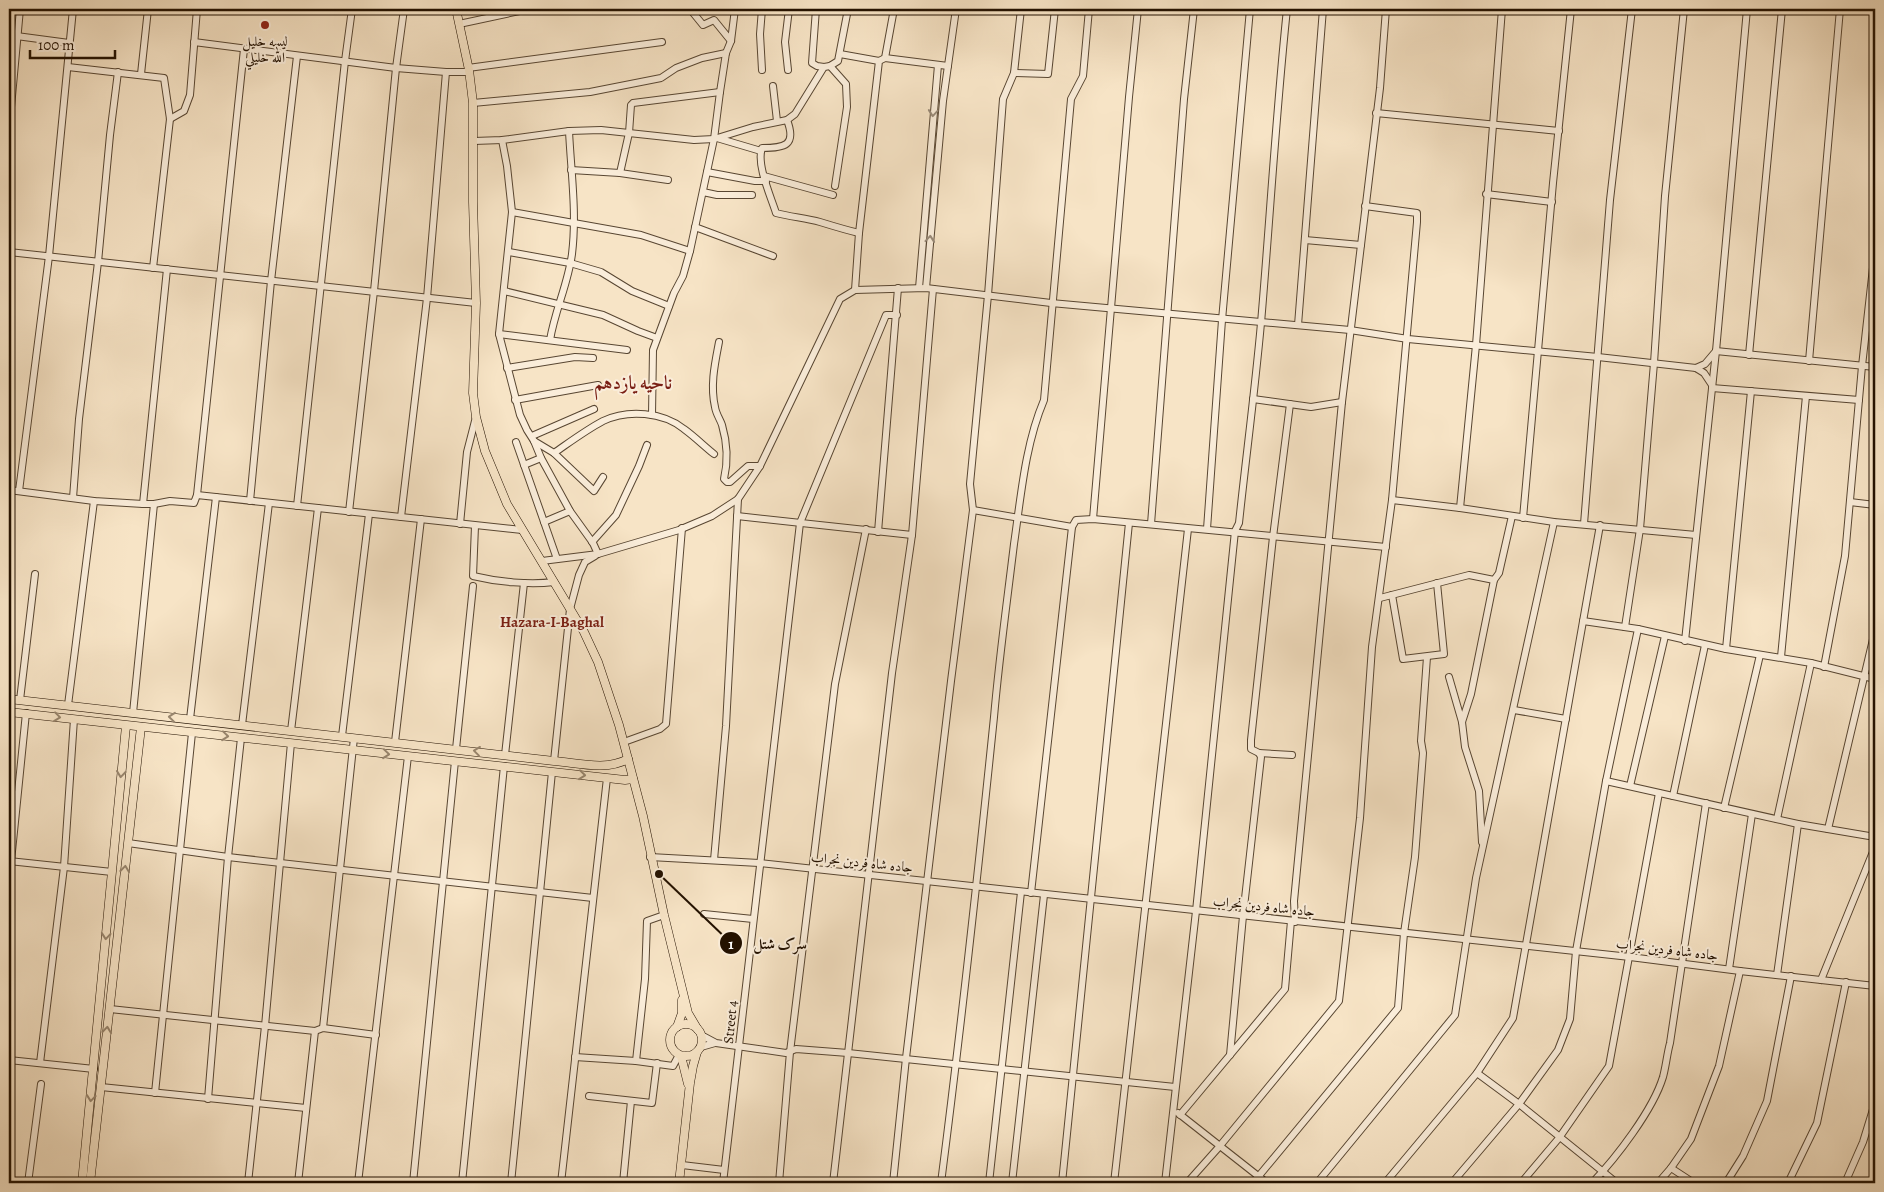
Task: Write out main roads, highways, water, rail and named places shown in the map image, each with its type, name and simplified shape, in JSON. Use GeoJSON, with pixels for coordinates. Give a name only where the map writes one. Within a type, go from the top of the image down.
{"type":"FeatureCollection","features":[{"type":"Feature","properties":{"kind":"main road"},"geometry":{"type":"LineString","coordinates":[[456,9],[469,70],[473,103],[476,303],[473,393],[476,417],[496,480],[507,504],[584,632],[598,662],[624,742],[643,816],[650,857],[679,978],[688,1012],[700,1033],[699,1050],[693,1066],[679,1183]]}},
{"type":"Feature","properties":{"kind":"main road"},"geometry":{"type":"LineString","coordinates":[[9,699],[554,761],[608,766],[619,764],[628,759]]}},
{"type":"Feature","properties":{"kind":"main road"},"geometry":{"type":"LineString","coordinates":[[9,712],[607,778],[633,779]]}},
{"type":"Feature","properties":{"kind":"main road"},"geometry":{"type":"LineString","coordinates":[[126,726],[82,1179],[91,1180],[141,727]]}},
{"type":"Feature","properties":{"kind":"main road"},"geometry":{"type":"LineString","coordinates":[[679,978],[682,1013],[677,1027],[670,1037],[670,1043],[672,1049],[680,1056],[685,1067],[689,1098]]}},
{"type":"Feature","properties":{"kind":"main road"},"geometry":{"type":"LineString","coordinates":[[677,1027],[688,1024],[700,1033]]}},
{"type":"Feature","properties":{"kind":"main road"},"geometry":{"type":"LineString","coordinates":[[680,1056],[687,1057],[699,1050]]}},
{"type":"Feature","properties":{"kind":"place","name":"ليسه خليل الله خليلي"},"geometry":{"type":"Point","coordinates":[265,25]}},
{"type":"Feature","properties":{"kind":"place","name":"سرک شتل"},"geometry":{"type":"Point","coordinates":[659,874]}},
{"type":"Feature","properties":{"kind":"district","name":"ناحیه یازدهم"},"geometry":{"type":"Point","coordinates":[633,382]}},
{"type":"Feature","properties":{"kind":"district","name":"Hazara-I-Baghal"},"geometry":{"type":"Point","coordinates":[552,622]}}]}
